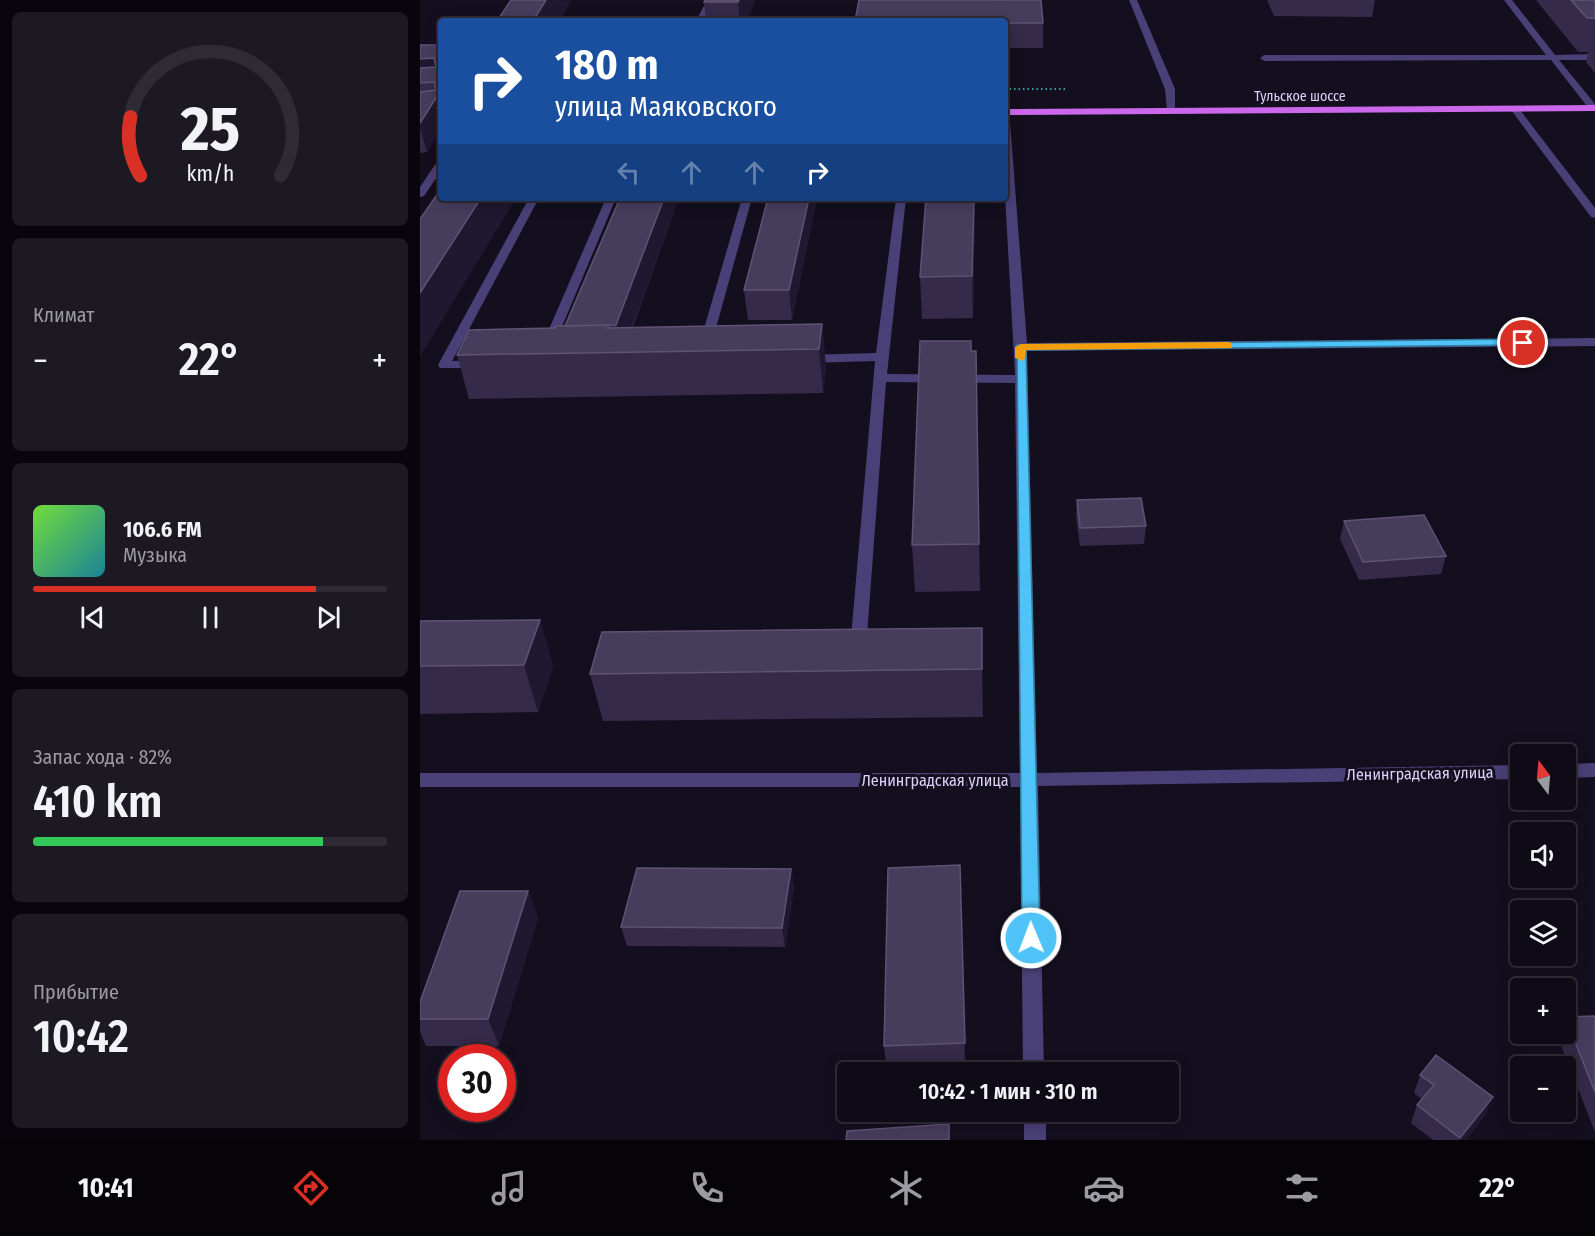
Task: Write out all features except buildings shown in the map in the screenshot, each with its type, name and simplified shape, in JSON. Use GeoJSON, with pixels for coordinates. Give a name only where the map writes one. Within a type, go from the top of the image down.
{"type":"FeatureCollection","features":[{"type":"Feature","properties":{"kind":"main road","name":"Тульское шоссе"},"geometry":{"type":"LineString","coordinates":[[1008,112],[1594,108]]}},
{"type":"Feature","properties":{"kind":"street"},"geometry":{"type":"LineString","coordinates":[[702,18],[711,0]]}},
{"type":"Feature","properties":{"kind":"street"},"geometry":{"type":"LineString","coordinates":[[1133,0],[1170,89],[1172,110]]}},
{"type":"Feature","properties":{"kind":"street"},"geometry":{"type":"LineString","coordinates":[[1508,0],[1594,108]]}},
{"type":"Feature","properties":{"kind":"street"},"geometry":{"type":"LineString","coordinates":[[1263,58],[1595,57]]}},
{"type":"Feature","properties":{"kind":"street"},"geometry":{"type":"LineString","coordinates":[[1514,108],[1595,215]]}},
{"type":"Feature","properties":{"kind":"street"},"geometry":{"type":"LineString","coordinates":[[1008,164],[1021,347],[1034,1062]]}},
{"type":"Feature","properties":{"kind":"street"},"geometry":{"type":"LineString","coordinates":[[423,170],[438,167]]}},
{"type":"Feature","properties":{"kind":"street"},"geometry":{"type":"LineString","coordinates":[[420,194],[438,168]]}},
{"type":"Feature","properties":{"kind":"street"},"geometry":{"type":"LineString","coordinates":[[491,364],[444,365],[532,201]]}},
{"type":"Feature","properties":{"kind":"street"},"geometry":{"type":"LineString","coordinates":[[552,336],[610,201]]}},
{"type":"Feature","properties":{"kind":"street"},"geometry":{"type":"LineString","coordinates":[[701,360],[746,201]]}},
{"type":"Feature","properties":{"kind":"street"},"geometry":{"type":"LineString","coordinates":[[858,655],[880,378],[901,201]]}},
{"type":"Feature","properties":{"kind":"street"},"geometry":{"type":"LineString","coordinates":[[1021,347],[1595,342]]}},
{"type":"Feature","properties":{"kind":"street"},"geometry":{"type":"LineString","coordinates":[[791,359],[882,357]]}},
{"type":"Feature","properties":{"kind":"street"},"geometry":{"type":"LineString","coordinates":[[880,378],[1020,379]]}},
{"type":"Feature","properties":{"kind":"street"},"geometry":{"type":"LineString","coordinates":[[1576,771],[1595,770]]}},
{"type":"Feature","properties":{"kind":"street","name":"Ленинградская улица"},"geometry":{"type":"LineString","coordinates":[[420,780],[1028,780],[1510,772]]}},
{"type":"Feature","properties":{"kind":"street"},"geometry":{"type":"LineString","coordinates":[[1035,1122],[1035,1140]]}},
{"type":"Feature","properties":{"kind":"slow traffic"},"geometry":{"type":"LineString","coordinates":[[1020,358],[1021,347],[1228,345]]}},
{"type":"Feature","properties":{"kind":"route"},"geometry":{"type":"LineString","coordinates":[[1031,938],[1021,347],[1523,343]]}}]}
